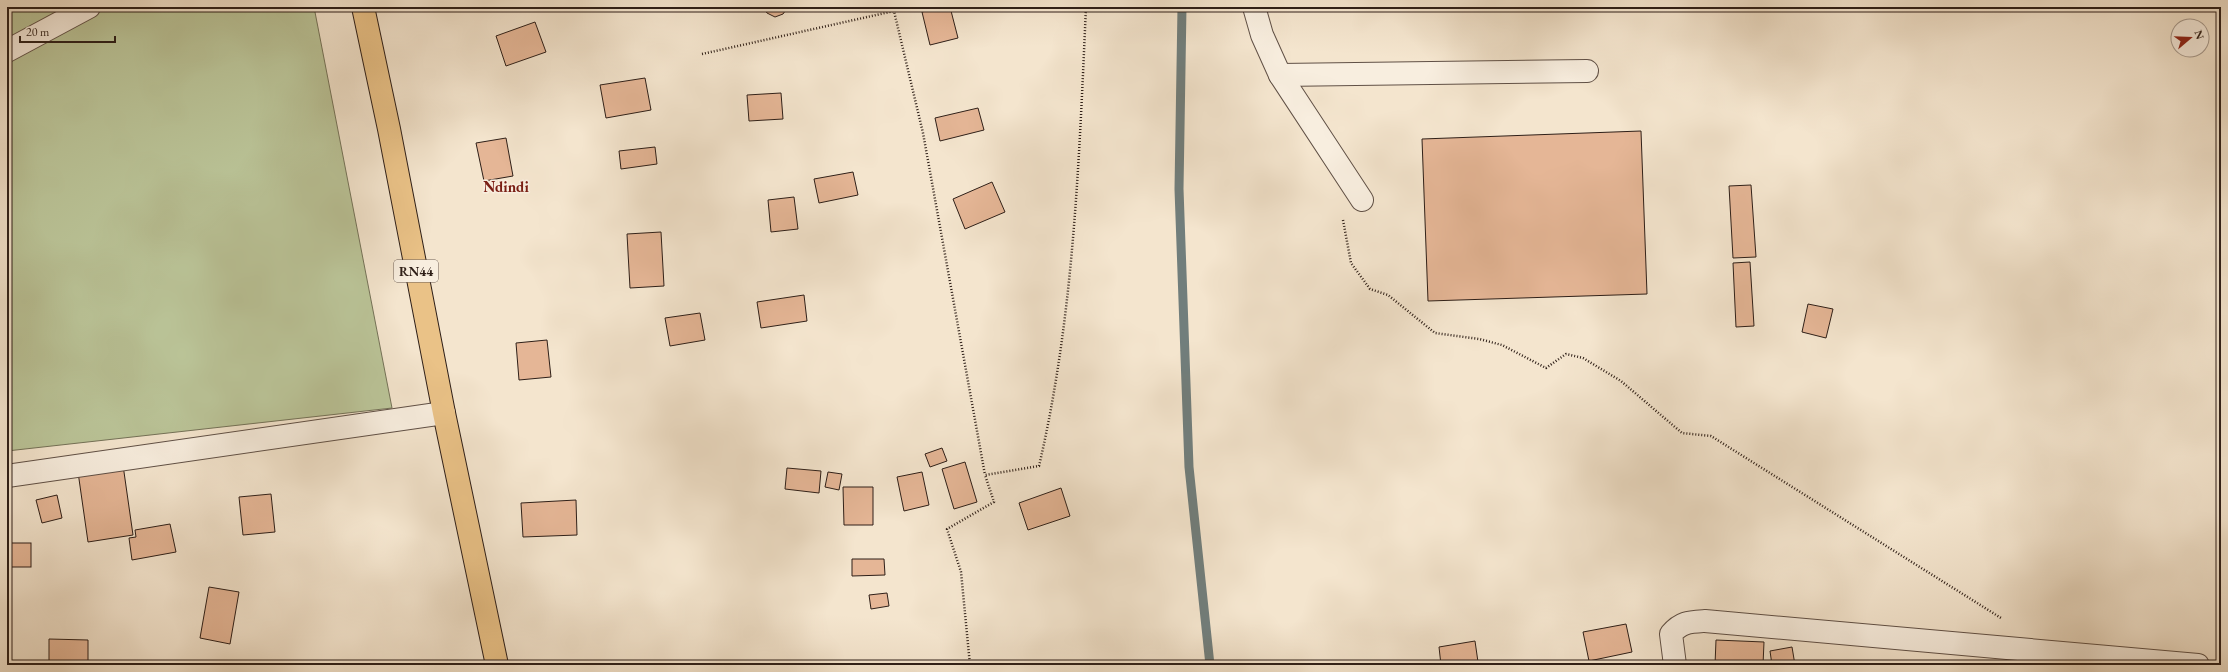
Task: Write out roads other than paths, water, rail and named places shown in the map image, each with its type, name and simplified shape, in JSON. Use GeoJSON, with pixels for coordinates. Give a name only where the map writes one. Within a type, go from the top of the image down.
{"type":"FeatureCollection","features":[{"type":"Feature","properties":{"kind":"main road","name":"RN44"},"geometry":{"type":"LineString","coordinates":[[363,7],[389,129],[444,413],[497,665]]}},
{"type":"Feature","properties":{"kind":"street"},"geometry":{"type":"LineString","coordinates":[[7,51],[13,46],[89,7]]}},
{"type":"Feature","properties":{"kind":"street"},"geometry":{"type":"LineString","coordinates":[[1254,7],[1262,35],[1280,75],[1362,200]]}},
{"type":"Feature","properties":{"kind":"street"},"geometry":{"type":"LineString","coordinates":[[1280,75],[1587,71]]}},
{"type":"Feature","properties":{"kind":"street"},"geometry":{"type":"LineString","coordinates":[[7,476],[444,413]]}},
{"type":"Feature","properties":{"kind":"street"},"geometry":{"type":"LineString","coordinates":[[1675,665],[1671,634],[1678,626],[1688,622],[1705,621],[2198,665]]}},
{"type":"Feature","properties":{"kind":"waterway"},"geometry":{"type":"LineString","coordinates":[[1182,7],[1179,189],[1189,467],[1210,665]]}},
{"type":"Feature","properties":{"kind":"district","name":"Ndindi"},"geometry":{"type":"Point","coordinates":[506,186]}}]}
